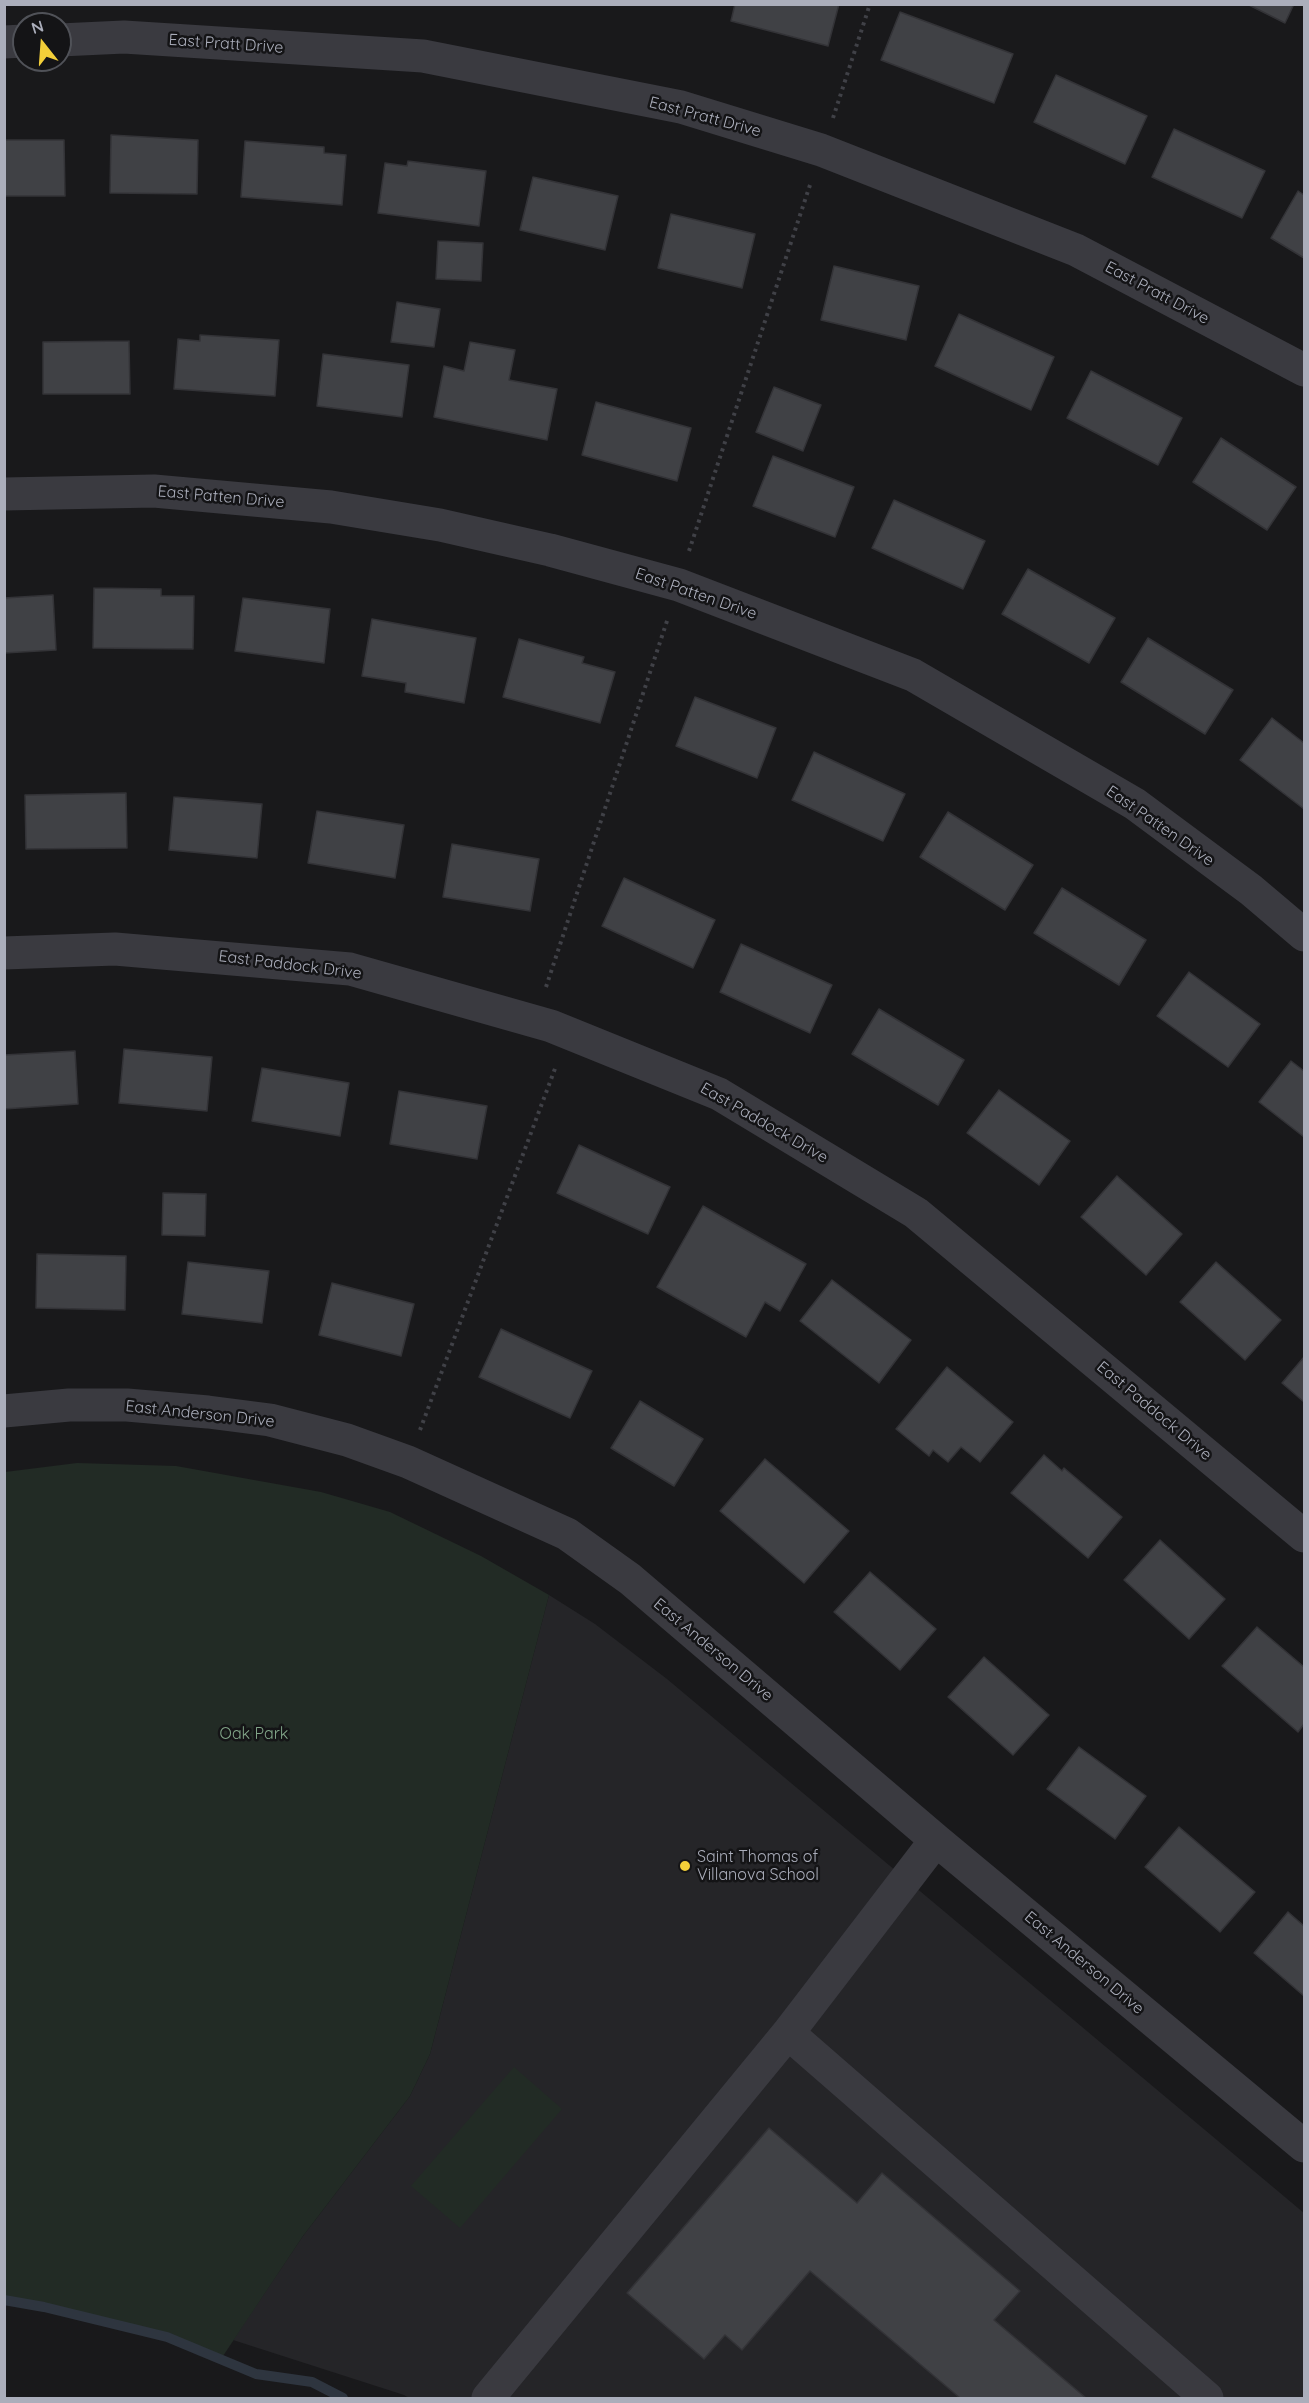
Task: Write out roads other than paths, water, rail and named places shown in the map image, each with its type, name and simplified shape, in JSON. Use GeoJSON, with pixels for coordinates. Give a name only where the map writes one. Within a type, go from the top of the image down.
{"type":"FeatureCollection","features":[{"type":"Feature","properties":{"kind":"street","name":"East Pratt Drive"},"geometry":{"type":"LineString","coordinates":[[72,39],[124,37],[423,56],[681,107],[821,150],[1076,250],[1305,370]]}},
{"type":"Feature","properties":{"kind":"street","name":"East Patten Drive"},"geometry":{"type":"LineString","coordinates":[[4,494],[154,491],[331,507],[440,525],[550,550],[679,585],[913,675],[1135,804],[1251,890],[1305,935]]}},
{"type":"Feature","properties":{"kind":"street","name":"East Paddock Drive"},"geometry":{"type":"LineString","coordinates":[[4,953],[115,949],[350,969],[551,1026],[719,1094],[916,1213],[1305,1536]]}},
{"type":"Feature","properties":{"kind":"street","name":"East Anderson Drive"},"geometry":{"type":"LineString","coordinates":[[4,1411],[69,1404],[127,1405],[270,1420],[346,1440],[408,1462],[567,1534],[630,1579],[936,1840],[1305,2146]]}},
{"type":"Feature","properties":{"kind":"street"},"geometry":{"type":"LineString","coordinates":[[488,2398],[788,2033],[936,1840]]}},
{"type":"Feature","properties":{"kind":"street"},"geometry":{"type":"LineString","coordinates":[[788,2033],[1207,2398]]}},
{"type":"Feature","properties":{"kind":"waterway"},"geometry":{"type":"LineString","coordinates":[[4,2300],[44,2307],[167,2337],[256,2374],[312,2382],[343,2398]]}},
{"type":"Feature","properties":{"kind":"place","name":"Saint Thomas of Villanova School"},"geometry":{"type":"Point","coordinates":[685,1866]}},
{"type":"Feature","properties":{"kind":"park label","name":"Oak Park"},"geometry":{"type":"Point","coordinates":[254,1734]}}]}
